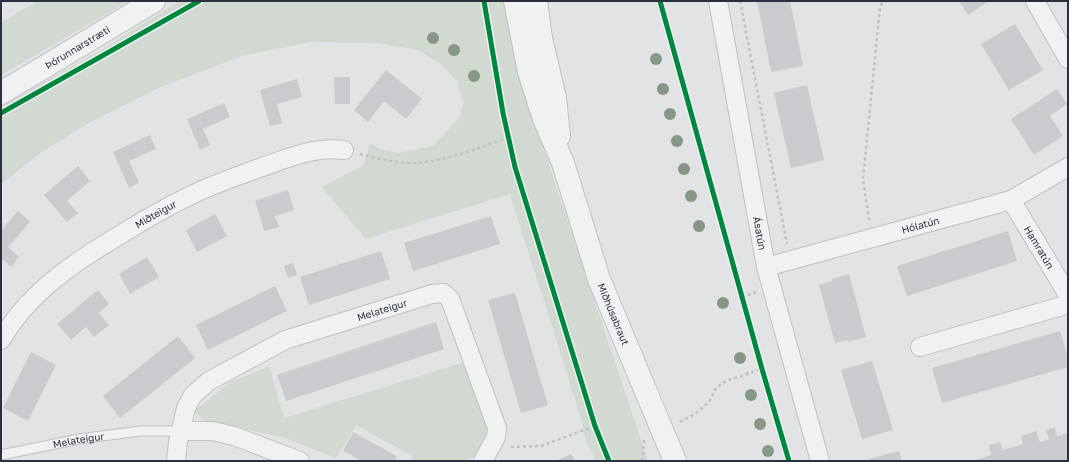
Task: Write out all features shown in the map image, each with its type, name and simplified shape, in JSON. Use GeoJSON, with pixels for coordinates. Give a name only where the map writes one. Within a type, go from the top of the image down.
{"type":"FeatureCollection","features":[{"type":"Feature","properties":{"kind":"street","name":"Þórunnarstræti"},"geometry":{"type":"LineString","coordinates":[[1,93],[154,1]]}},
{"type":"Feature","properties":{"kind":"street","name":"Miðhúsabraut"},"geometry":{"type":"LineString","coordinates":[[515,1],[529,72],[544,119],[562,163],[599,279],[675,461]]}},
{"type":"Feature","properties":{"kind":"street","name":"Miðhúsabraut"},"geometry":{"type":"LineString","coordinates":[[536,1],[541,38],[555,98],[562,163]]}},
{"type":"Feature","properties":{"kind":"street","name":"Ásatún"},"geometry":{"type":"LineString","coordinates":[[718,1],[766,267],[820,461]]}},
{"type":"Feature","properties":{"kind":"street"},"geometry":{"type":"LineString","coordinates":[[1035,1],[1068,59]]}},
{"type":"Feature","properties":{"kind":"street","name":"Miðteigur"},"geometry":{"type":"LineString","coordinates":[[1,340],[9,326],[31,300],[55,279],[82,258],[152,215],[214,185],[305,152],[333,148],[344,150]]}},
{"type":"Feature","properties":{"kind":"street","name":"Hólatún"},"geometry":{"type":"LineString","coordinates":[[766,267],[1012,200],[1068,167]]}},
{"type":"Feature","properties":{"kind":"street","name":"Hamratún"},"geometry":{"type":"LineString","coordinates":[[1012,200],[1068,295]]}},
{"type":"Feature","properties":{"kind":"street","name":"Melateigur"},"geometry":{"type":"LineString","coordinates":[[176,461],[186,408],[193,394],[209,381],[285,340],[432,294],[443,293],[450,299],[498,428],[496,437],[487,454]]}},
{"type":"Feature","properties":{"kind":"street"},"geometry":{"type":"LineString","coordinates":[[920,347],[1062,306],[1068,302]]}},
{"type":"Feature","properties":{"kind":"street","name":"Melateigur"},"geometry":{"type":"LineString","coordinates":[[181,431],[213,431],[234,436],[300,461]]}},
{"type":"Feature","properties":{"kind":"lane","name":"Melateigur"},"geometry":{"type":"LineString","coordinates":[[1,455],[79,439],[140,431],[181,431]]}},
{"type":"Feature","properties":{"kind":"path"},"geometry":{"type":"LineString","coordinates":[[740,1],[790,261]]}},
{"type":"Feature","properties":{"kind":"path"},"geometry":{"type":"LineString","coordinates":[[872,238],[863,179],[880,15],[883,1]]}},
{"type":"Feature","properties":{"kind":"path"},"geometry":{"type":"LineString","coordinates":[[344,150],[383,160],[414,163],[462,154],[508,138]]}},
{"type":"Feature","properties":{"kind":"path"},"geometry":{"type":"LineString","coordinates":[[642,461],[644,441],[695,414],[709,402],[716,388],[726,381],[762,369]]}},
{"type":"Feature","properties":{"kind":"path"},"geometry":{"type":"LineString","coordinates":[[487,454],[541,446],[595,426]]}},
{"type":"Feature","properties":{"kind":"shaded area"},"geometry":{"type":"Polygon","coordinates":[[[37,1],[129,1],[1,75],[1,23],[37,1]]]}},
{"type":"Feature","properties":{"kind":"shaded area"},"geometry":{"type":"Polygon","coordinates":[[[180,1],[510,1],[537,129],[648,461],[596,461],[586,441],[581,418],[510,194],[366,239],[322,187],[364,165],[370,143],[380,149],[399,153],[433,146],[460,117],[463,101],[457,81],[441,64],[418,50],[377,43],[310,42],[245,55],[163,86],[91,122],[43,151],[1,184],[1,106],[96,53],[180,1]]]}},
{"type":"Feature","properties":{"kind":"shaded area"},"geometry":{"type":"Polygon","coordinates":[[[465,362],[491,423],[487,444],[474,457],[465,461],[410,461],[413,456],[356,425],[336,458],[285,438],[205,421],[194,411],[229,383],[269,366],[284,418],[465,362]]]}},
{"type":"Feature","properties":{"kind":"building"},"geometry":{"type":"Polygon","coordinates":[[[757,1],[790,1],[803,66],[771,72],[757,1]]]}},
{"type":"Feature","properties":{"kind":"building"},"geometry":{"type":"Polygon","coordinates":[[[959,1],[989,1],[968,15],[959,1]]]}},
{"type":"Feature","properties":{"kind":"building"},"geometry":{"type":"Polygon","coordinates":[[[1015,24],[1043,70],[1009,90],[981,44],[1015,24]]]}},
{"type":"Feature","properties":{"kind":"building"},"geometry":{"type":"Polygon","coordinates":[[[386,70],[422,99],[406,119],[384,101],[368,122],[354,110],[386,70]]]}},
{"type":"Feature","properties":{"kind":"building"},"geometry":{"type":"Polygon","coordinates":[[[334,77],[350,77],[350,104],[335,104],[334,77]]]}},
{"type":"Feature","properties":{"kind":"building"},"geometry":{"type":"Polygon","coordinates":[[[297,79],[302,97],[277,104],[282,123],[270,126],[260,90],[297,79]]]}},
{"type":"Feature","properties":{"kind":"building"},"geometry":{"type":"Polygon","coordinates":[[[807,85],[824,160],[791,168],[774,93],[807,85]]]}},
{"type":"Feature","properties":{"kind":"building"},"geometry":{"type":"Polygon","coordinates":[[[1057,89],[1067,104],[1050,116],[1063,136],[1034,155],[1011,119],[1057,89]]]}},
{"type":"Feature","properties":{"kind":"building"},"geometry":{"type":"Polygon","coordinates":[[[224,103],[230,117],[203,129],[210,145],[200,150],[187,119],[224,103]]]}},
{"type":"Feature","properties":{"kind":"building"},"geometry":{"type":"Polygon","coordinates":[[[150,135],[156,149],[129,161],[139,183],[129,188],[113,152],[150,135]]]}},
{"type":"Feature","properties":{"kind":"building"},"geometry":{"type":"Polygon","coordinates":[[[78,166],[90,181],[67,201],[78,213],[67,222],[44,195],[78,166]]]}},
{"type":"Feature","properties":{"kind":"building"},"geometry":{"type":"Polygon","coordinates":[[[288,190],[294,210],[275,216],[279,227],[264,231],[255,201],[288,190]]]}},
{"type":"Feature","properties":{"kind":"building"},"geometry":{"type":"Polygon","coordinates":[[[18,211],[30,222],[8,247],[19,257],[11,267],[1,258],[1,230],[18,211]]]}},
{"type":"Feature","properties":{"kind":"building"},"geometry":{"type":"Polygon","coordinates":[[[215,214],[227,236],[197,252],[186,230],[215,214]]]}},
{"type":"Feature","properties":{"kind":"building"},"geometry":{"type":"Polygon","coordinates":[[[491,216],[500,244],[413,271],[404,243],[491,216]]]}},
{"type":"Feature","properties":{"kind":"building"},"geometry":{"type":"Polygon","coordinates":[[[1008,231],[1017,261],[907,296],[897,266],[1008,231]]]}},
{"type":"Feature","properties":{"kind":"building"},"geometry":{"type":"Polygon","coordinates":[[[381,251],[390,279],[309,305],[300,277],[381,251]]]}},
{"type":"Feature","properties":{"kind":"building"},"geometry":{"type":"Polygon","coordinates":[[[147,257],[159,277],[130,294],[119,274],[147,257]]]}},
{"type":"Feature","properties":{"kind":"building"},"geometry":{"type":"Polygon","coordinates":[[[293,263],[297,275],[288,278],[284,266],[293,263]]]}},
{"type":"Feature","properties":{"kind":"building"},"geometry":{"type":"Polygon","coordinates":[[[849,274],[866,337],[848,342],[847,340],[835,343],[819,285],[849,274]]]}},
{"type":"Feature","properties":{"kind":"building"},"geometry":{"type":"Polygon","coordinates":[[[275,286],[287,311],[208,350],[196,325],[275,286]]]}},
{"type":"Feature","properties":{"kind":"building"},"geometry":{"type":"Polygon","coordinates":[[[98,290],[109,304],[99,313],[109,325],[94,337],[86,327],[71,340],[57,324],[98,290]]]}},
{"type":"Feature","properties":{"kind":"building"},"geometry":{"type":"Polygon","coordinates":[[[515,293],[548,405],[521,413],[488,300],[515,293]]]}},
{"type":"Feature","properties":{"kind":"building"},"geometry":{"type":"Polygon","coordinates":[[[436,322],[444,349],[286,401],[277,375],[436,322]]]}},
{"type":"Feature","properties":{"kind":"building"},"geometry":{"type":"Polygon","coordinates":[[[1060,331],[1068,358],[1068,367],[942,403],[932,368],[1060,331]]]}},
{"type":"Feature","properties":{"kind":"building"},"geometry":{"type":"Polygon","coordinates":[[[178,336],[195,358],[120,418],[103,396],[178,336]]]}},
{"type":"Feature","properties":{"kind":"building"},"geometry":{"type":"Polygon","coordinates":[[[31,352],[56,365],[28,421],[3,408],[31,352]]]}},
{"type":"Feature","properties":{"kind":"building"},"geometry":{"type":"Polygon","coordinates":[[[872,361],[893,430],[862,439],[841,370],[872,361]]]}},
{"type":"Feature","properties":{"kind":"building"},"geometry":{"type":"Polygon","coordinates":[[[1055,427],[1057,436],[1068,433],[1068,461],[972,461],[991,455],[989,445],[1000,442],[1003,450],[1023,444],[1021,436],[1036,431],[1040,442],[1049,439],[1046,430],[1055,427]]]}},
{"type":"Feature","properties":{"kind":"building"},"geometry":{"type":"Polygon","coordinates":[[[353,432],[397,456],[394,461],[362,461],[343,451],[353,432]]]}},
{"type":"Feature","properties":{"kind":"building"},"geometry":{"type":"Polygon","coordinates":[[[899,451],[902,461],[869,461],[869,459],[899,451]]]}},
{"type":"Feature","properties":{"kind":"building"},"geometry":{"type":"Polygon","coordinates":[[[571,454],[575,461],[556,461],[571,454]]]}},
{"type":"Feature","properties":{"kind":"cycle path"},"geometry":{"type":"LineString","coordinates":[[1,113],[199,1]]}},
{"type":"Feature","properties":{"kind":"cycle path"},"geometry":{"type":"LineString","coordinates":[[484,1],[503,113],[515,167],[595,426],[609,461]]}},
{"type":"Feature","properties":{"kind":"cycle path"},"geometry":{"type":"LineString","coordinates":[[660,1],[789,461]]}}]}
